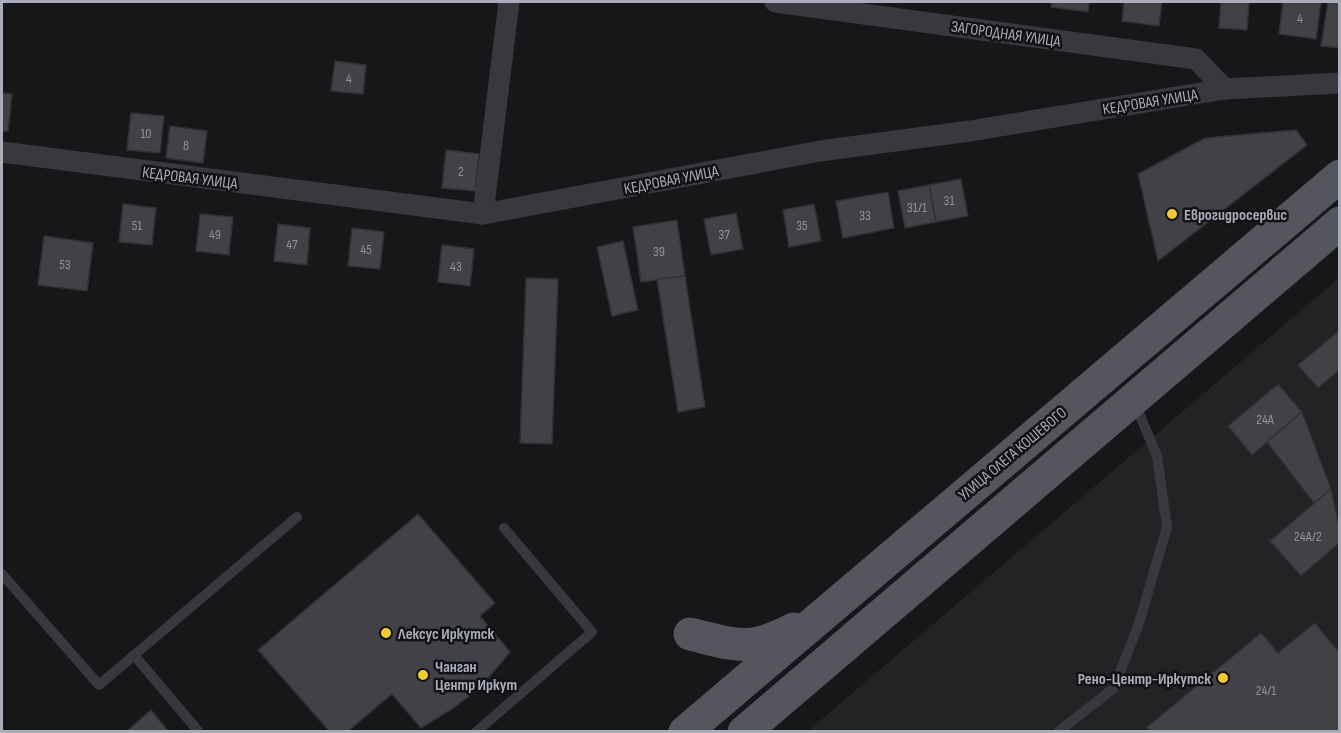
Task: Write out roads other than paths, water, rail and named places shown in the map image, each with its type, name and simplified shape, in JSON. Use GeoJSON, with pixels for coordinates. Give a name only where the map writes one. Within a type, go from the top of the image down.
{"type":"FeatureCollection","features":[{"type":"Feature","properties":{"kind":"main road","name":"УЛИЦА ОЛЕГА КОШЕВОГО"},"geometry":{"type":"LineString","coordinates":[[685,732],[1340,176]]}},
{"type":"Feature","properties":{"kind":"main road"},"geometry":{"type":"LineString","coordinates":[[744,732],[1340,223]]}},
{"type":"Feature","properties":{"kind":"main road"},"geometry":{"type":"LineString","coordinates":[[690,634],[730,643],[752,645],[788,633],[834,605]]}},
{"type":"Feature","properties":{"kind":"street"},"geometry":{"type":"LineString","coordinates":[[483,214],[509,2]]}},
{"type":"Feature","properties":{"kind":"street","name":"ЗАГОРОДНАЯ УЛИЦА"},"geometry":{"type":"LineString","coordinates":[[775,2],[1196,60],[1225,88]]}},
{"type":"Feature","properties":{"kind":"street","name":"КЕДРОВАЯ УЛИЦА"},"geometry":{"type":"LineString","coordinates":[[2,152],[483,214],[820,150],[970,131],[1225,88],[1340,83]]}},
{"type":"Feature","properties":{"kind":"lane"},"geometry":{"type":"LineString","coordinates":[[1058,732],[1114,688],[1139,623],[1167,527],[1157,456],[1133,400]]}},
{"type":"Feature","properties":{"kind":"lane"},"geometry":{"type":"LineString","coordinates":[[2,574],[99,684],[297,517]]}},
{"type":"Feature","properties":{"kind":"lane"},"geometry":{"type":"LineString","coordinates":[[476,732],[592,632],[504,528]]}},
{"type":"Feature","properties":{"kind":"lane"},"geometry":{"type":"LineString","coordinates":[[134,655],[199,732]]}},
{"type":"Feature","properties":{"kind":"place","name":"Еврогидросервис"},"geometry":{"type":"Point","coordinates":[1172,214]}},
{"type":"Feature","properties":{"kind":"place","name":"Лексус Иркутск"},"geometry":{"type":"Point","coordinates":[386,633]}},
{"type":"Feature","properties":{"kind":"place","name":"Чанган Центр Иркут"},"geometry":{"type":"Point","coordinates":[423,675]}},
{"type":"Feature","properties":{"kind":"place","name":"Рено-Центр-Иркутск"},"geometry":{"type":"Point","coordinates":[1223,678]}}]}
